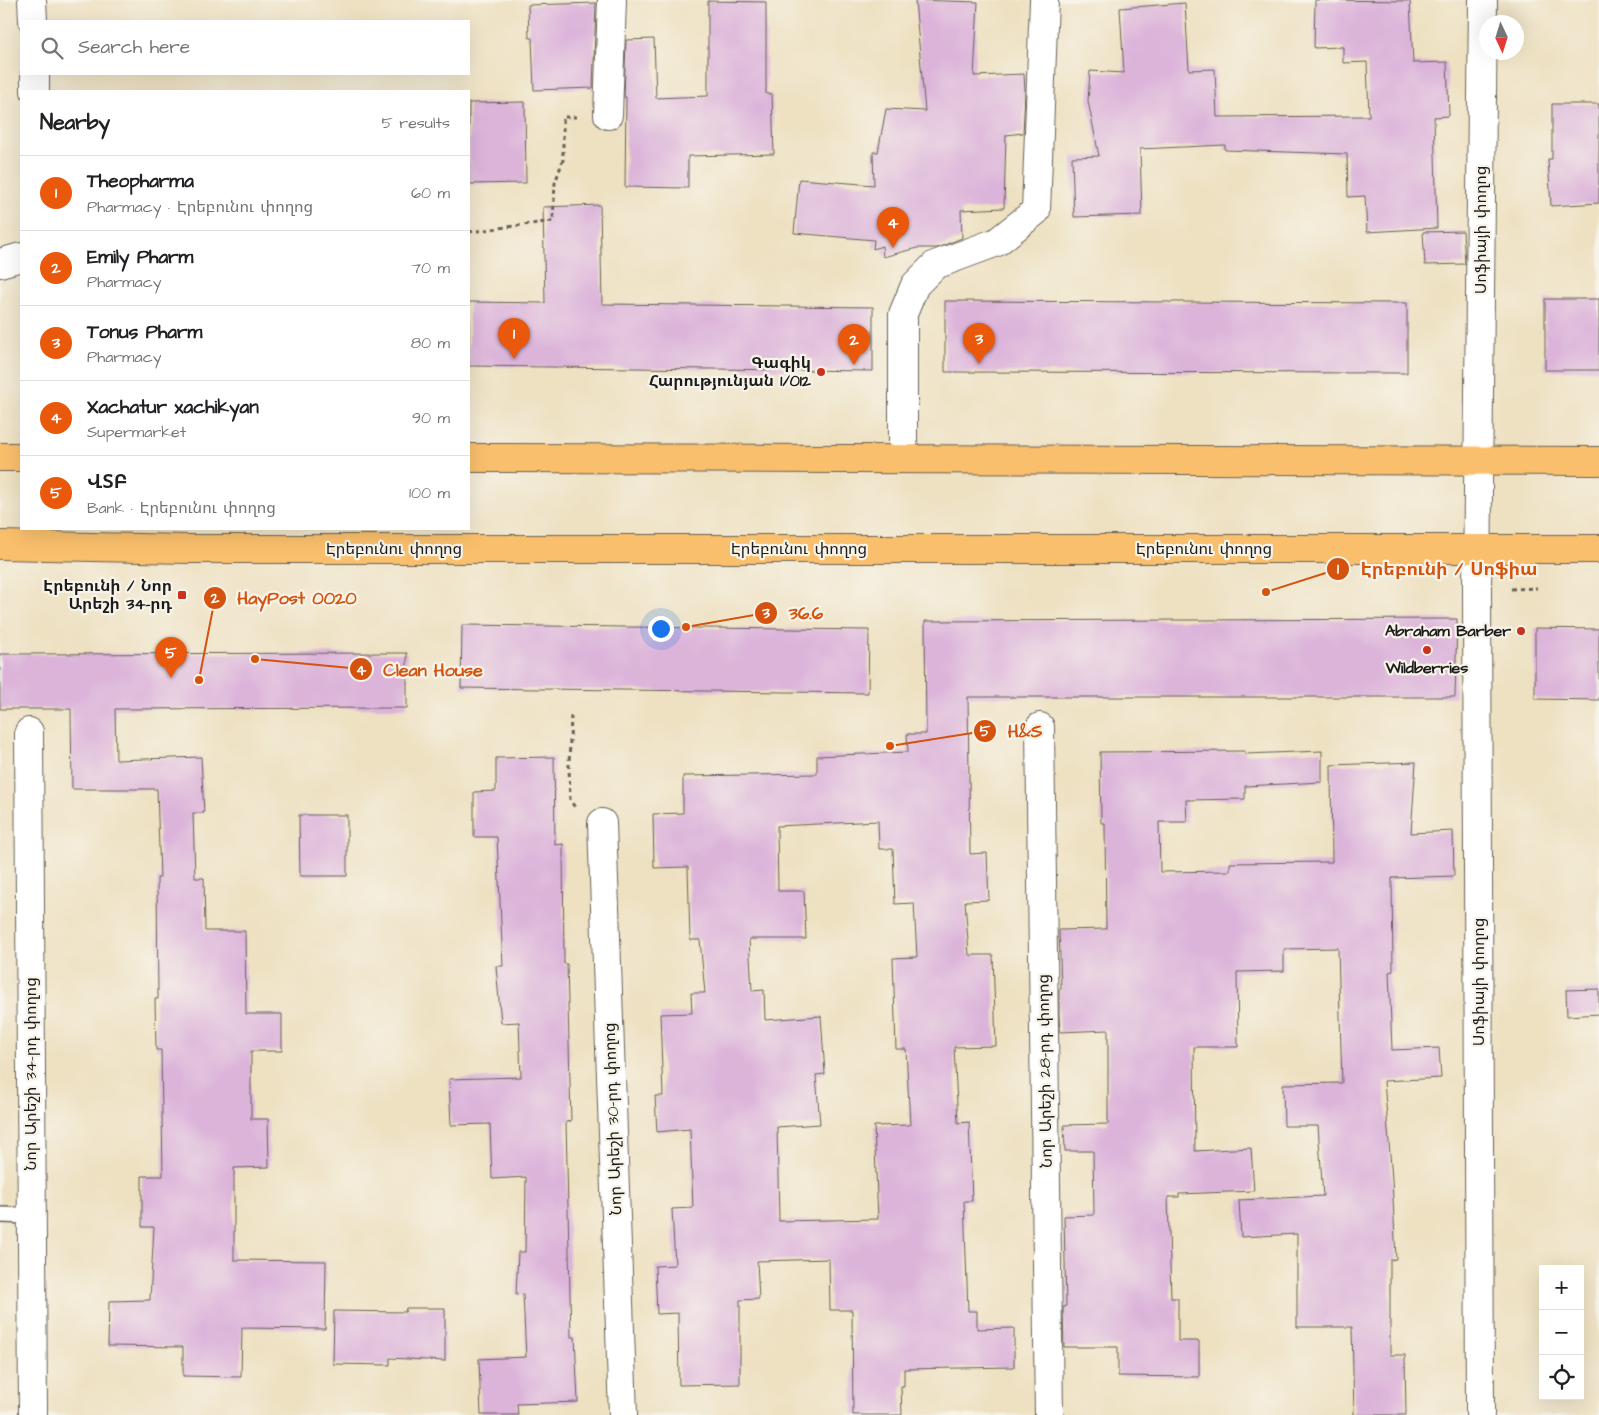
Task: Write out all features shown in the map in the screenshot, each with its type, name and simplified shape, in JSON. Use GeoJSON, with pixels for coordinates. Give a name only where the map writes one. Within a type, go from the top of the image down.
{"type":"FeatureCollection","features":[{"type":"Feature","properties":{"kind":"main road"},"geometry":{"type":"LineString","coordinates":[[0,457],[20,457]]}},
{"type":"Feature","properties":{"kind":"main road"},"geometry":{"type":"LineString","coordinates":[[470,458],[1599,461]]}},
{"type":"Feature","properties":{"kind":"main road","name":"Էրեբունու փողոց"},"geometry":{"type":"LineString","coordinates":[[0,545],[206,549],[1599,549]]}},
{"type":"Feature","properties":{"kind":"street"},"geometry":{"type":"LineString","coordinates":[[32,0],[33,20]]}},
{"type":"Feature","properties":{"kind":"street"},"geometry":{"type":"LineString","coordinates":[[608,115],[612,0]]}},
{"type":"Feature","properties":{"kind":"street"},"geometry":{"type":"LineString","coordinates":[[904,459],[903,314],[915,285],[935,265],[997,242],[1036,211],[1044,0]]}},
{"type":"Feature","properties":{"kind":"street","name":"Սոֆիայի փողոց"},"geometry":{"type":"LineString","coordinates":[[1480,1415],[1478,549],[1483,0]]}},
{"type":"Feature","properties":{"kind":"street"},"geometry":{"type":"LineString","coordinates":[[35,75],[35,90]]}},
{"type":"Feature","properties":{"kind":"street"},"geometry":{"type":"LineString","coordinates":[[0,263],[20,257]]}},
{"type":"Feature","properties":{"kind":"street","name":"Նոր Արեշի 28-րդ փողոց"},"geometry":{"type":"LineString","coordinates":[[1040,727],[1049,1415]]}},
{"type":"Feature","properties":{"kind":"street","name":"Նոր Արեշի 34-րդ փողոց"},"geometry":{"type":"LineString","coordinates":[[29,732],[33,1415]]}},
{"type":"Feature","properties":{"kind":"street","name":"Նոր Արեշի 30-րդ փողոց"},"geometry":{"type":"LineString","coordinates":[[602,823],[623,1415]]}},
{"type":"Feature","properties":{"kind":"lane"},"geometry":{"type":"LineString","coordinates":[[0,1215],[32,1216]]}},
{"type":"Feature","properties":{"kind":"path"},"geometry":{"type":"LineString","coordinates":[[470,232],[553,221],[555,183],[563,160],[563,117],[608,115]]}},
{"type":"Feature","properties":{"kind":"path"},"geometry":{"type":"LineString","coordinates":[[1511,589],[1537,588]]}},
{"type":"Feature","properties":{"kind":"path"},"geometry":{"type":"LineString","coordinates":[[572,716],[568,765],[570,800],[581,816],[602,823]]}},
{"type":"Feature","properties":{"kind":"building"},"geometry":{"type":"Polygon","coordinates":[[[915,0],[978,2],[974,76],[1024,74],[1023,133],[1006,135],[1004,208],[961,210],[962,238],[937,248],[917,248],[883,257],[882,246],[873,249],[874,240],[794,233],[799,179],[874,185],[873,152],[878,152],[886,109],[925,111],[915,0]]]}},
{"type":"Feature","properties":{"kind":"building"},"geometry":{"type":"Polygon","coordinates":[[[1315,0],[1410,1],[1413,63],[1447,62],[1449,116],[1434,117],[1437,228],[1367,232],[1365,196],[1348,197],[1347,154],[1225,150],[1225,145],[1140,149],[1142,215],[1074,217],[1072,157],[1099,156],[1088,101],[1090,71],[1124,73],[1120,8],[1185,3],[1189,70],[1215,69],[1217,117],[1369,116],[1367,62],[1343,63],[1343,47],[1314,48],[1315,0]]]}},
{"type":"Feature","properties":{"kind":"building"},"geometry":{"type":"Polygon","coordinates":[[[708,1],[766,2],[766,94],[772,94],[774,154],[688,156],[688,188],[625,187],[626,97],[624,97],[626,40],[654,39],[656,98],[708,96],[708,1]]]}},
{"type":"Feature","properties":{"kind":"building"},"geometry":{"type":"Polygon","coordinates":[[[596,3],[593,88],[534,90],[532,38],[529,38],[528,5],[596,3]]]}},
{"type":"Feature","properties":{"kind":"building"},"geometry":{"type":"Polygon","coordinates":[[[525,102],[526,183],[470,184],[470,103],[525,102]]]}},
{"type":"Feature","properties":{"kind":"building"},"geometry":{"type":"Polygon","coordinates":[[[1552,104],[1599,104],[1599,203],[1551,206],[1548,159],[1552,159],[1552,104]]]}},
{"type":"Feature","properties":{"kind":"building"},"geometry":{"type":"Polygon","coordinates":[[[600,205],[602,304],[873,307],[873,371],[470,366],[470,302],[545,303],[543,207],[600,205]]]}},
{"type":"Feature","properties":{"kind":"building"},"geometry":{"type":"Polygon","coordinates":[[[1463,231],[1465,264],[1425,265],[1423,232],[1463,231]]]}},
{"type":"Feature","properties":{"kind":"building"},"geometry":{"type":"Polygon","coordinates":[[[1545,299],[1599,299],[1599,370],[1545,370],[1545,299]]]}},
{"type":"Feature","properties":{"kind":"building"},"geometry":{"type":"Polygon","coordinates":[[[945,301],[1407,303],[1407,373],[945,372],[945,301]]]}},
{"type":"Feature","properties":{"kind":"building"},"geometry":{"type":"Polygon","coordinates":[[[1457,619],[1455,697],[968,697],[970,854],[987,853],[989,900],[965,901],[969,955],[993,955],[996,1046],[954,1047],[958,1123],[969,1122],[972,1201],[964,1201],[968,1311],[977,1311],[977,1329],[1014,1328],[1014,1367],[904,1369],[904,1386],[901,1386],[902,1415],[853,1415],[852,1310],[830,1310],[829,1259],[757,1261],[759,1299],[740,1300],[740,1384],[679,1385],[678,1313],[657,1314],[655,1266],[675,1265],[672,1209],[693,1208],[690,1129],[657,1132],[655,1096],[663,1096],[660,1014],[692,1013],[691,993],[705,993],[700,940],[690,940],[688,867],[654,868],[653,814],[683,813],[683,776],[817,774],[817,756],[908,752],[907,734],[926,734],[925,621],[1457,619]],[[878,821],[777,826],[778,891],[804,891],[806,939],[749,939],[752,991],[764,990],[765,1020],[821,1016],[825,1074],[816,1075],[820,1124],[777,1127],[779,1221],[878,1219],[874,1126],[910,1125],[906,1049],[896,1049],[893,958],[917,957],[914,903],[895,904],[893,849],[879,849],[878,821]]]}},
{"type":"Feature","properties":{"kind":"building"},"geometry":{"type":"Polygon","coordinates":[[[462,625],[869,630],[868,693],[461,688],[462,625]]]}},
{"type":"Feature","properties":{"kind":"building"},"geometry":{"type":"Polygon","coordinates":[[[1535,628],[1599,629],[1599,700],[1535,699],[1535,628]]]}},
{"type":"Feature","properties":{"kind":"building"},"geometry":{"type":"Polygon","coordinates":[[[407,653],[407,708],[115,709],[116,760],[201,757],[204,813],[193,813],[195,878],[204,878],[205,931],[245,931],[246,1014],[282,1014],[282,1051],[251,1051],[251,1119],[268,1119],[269,1167],[234,1168],[234,1260],[326,1261],[325,1329],[242,1328],[241,1377],[183,1376],[183,1347],[108,1346],[109,1301],[150,1300],[154,1227],[142,1227],[142,1176],[163,1176],[161,1050],[156,1050],[155,999],[158,999],[157,878],[160,878],[157,789],[72,789],[71,709],[0,709],[0,654],[407,653]]]}},
{"type":"Feature","properties":{"kind":"building"},"geometry":{"type":"Polygon","coordinates":[[[1245,751],[1245,754],[1322,751],[1322,782],[1245,786],[1245,799],[1186,800],[1187,822],[1159,822],[1160,872],[1230,871],[1230,863],[1332,862],[1331,765],[1416,762],[1411,833],[1453,831],[1454,876],[1392,878],[1393,971],[1389,972],[1392,1050],[1439,1048],[1441,1078],[1384,1081],[1396,1259],[1390,1260],[1390,1355],[1405,1355],[1406,1415],[1354,1415],[1352,1327],[1297,1327],[1297,1234],[1241,1237],[1239,1200],[1323,1196],[1318,1126],[1284,1126],[1283,1084],[1342,1083],[1338,948],[1284,949],[1284,971],[1237,972],[1238,1047],[1194,1047],[1195,1151],[1251,1148],[1254,1191],[1179,1194],[1179,1197],[1168,1197],[1171,1298],[1178,1298],[1178,1341],[1199,1341],[1199,1377],[1118,1376],[1118,1347],[1064,1347],[1063,1307],[1066,1307],[1064,1216],[1094,1215],[1093,1151],[1065,1151],[1064,1125],[1108,1124],[1108,1030],[1060,1032],[1059,1016],[1059,989],[1061,989],[1059,930],[1106,929],[1105,823],[1101,823],[1100,752],[1245,751]]]}},
{"type":"Feature","properties":{"kind":"building"},"geometry":{"type":"Polygon","coordinates":[[[554,757],[555,845],[563,844],[564,964],[567,964],[571,1121],[566,1122],[571,1337],[575,1337],[578,1402],[517,1404],[518,1415],[481,1415],[479,1359],[526,1357],[523,1294],[516,1295],[518,1252],[525,1252],[526,1177],[492,1179],[490,1124],[451,1125],[449,1079],[521,1077],[519,1022],[501,1023],[496,966],[503,966],[497,837],[474,837],[474,792],[496,791],[496,758],[554,757]]]}},
{"type":"Feature","properties":{"kind":"building"},"geometry":{"type":"Polygon","coordinates":[[[299,815],[347,815],[347,876],[300,876],[299,815]]]}},
{"type":"Feature","properties":{"kind":"building"},"geometry":{"type":"Polygon","coordinates":[[[1599,989],[1599,1014],[1567,1016],[1566,990],[1599,989]]]}},
{"type":"Feature","properties":{"kind":"building"},"geometry":{"type":"Polygon","coordinates":[[[406,1308],[445,1308],[445,1361],[390,1358],[390,1365],[333,1364],[334,1311],[405,1312],[406,1308]]]}},
{"type":"Feature","properties":{"kind":"place","name":"Xachatur xachikyan"},"geometry":{"type":"Point","coordinates":[893,248]}},
{"type":"Feature","properties":{"kind":"place","name":"Theopharma"},"geometry":{"type":"Point","coordinates":[514,359]}},
{"type":"Feature","properties":{"kind":"place","name":"Tonus Pharm"},"geometry":{"type":"Point","coordinates":[979,364]}},
{"type":"Feature","properties":{"kind":"place","name":"Emily Pharm"},"geometry":{"type":"Point","coordinates":[854,365]}},
{"type":"Feature","properties":{"kind":"place","name":"Գագիկ Հարությունյան 1/012"},"geometry":{"type":"Point","coordinates":[821,372]}},
{"type":"Feature","properties":{"kind":"place","name":"Էրեբունի / Սոֆիա"},"geometry":{"type":"Point","coordinates":[1266,592]}},
{"type":"Feature","properties":{"kind":"place","name":"Էրեբունի / Նոր Արեշի 34-րդ"},"geometry":{"type":"Point","coordinates":[182,595]}},
{"type":"Feature","properties":{"kind":"place","name":"36.6"},"geometry":{"type":"Point","coordinates":[686,627]}},
{"type":"Feature","properties":{"kind":"place","name":"Abraham Barber"},"geometry":{"type":"Point","coordinates":[1521,631]}},
{"type":"Feature","properties":{"kind":"place","name":"Wildberries"},"geometry":{"type":"Point","coordinates":[1427,650]}},
{"type":"Feature","properties":{"kind":"place","name":"Clean House"},"geometry":{"type":"Point","coordinates":[255,659]}},
{"type":"Feature","properties":{"kind":"place","name":"ՎՏԲ"},"geometry":{"type":"Point","coordinates":[171,678]}},
{"type":"Feature","properties":{"kind":"place","name":"HayPost 0020"},"geometry":{"type":"Point","coordinates":[199,680]}},
{"type":"Feature","properties":{"kind":"place","name":"H&S"},"geometry":{"type":"Point","coordinates":[890,746]}}]}
